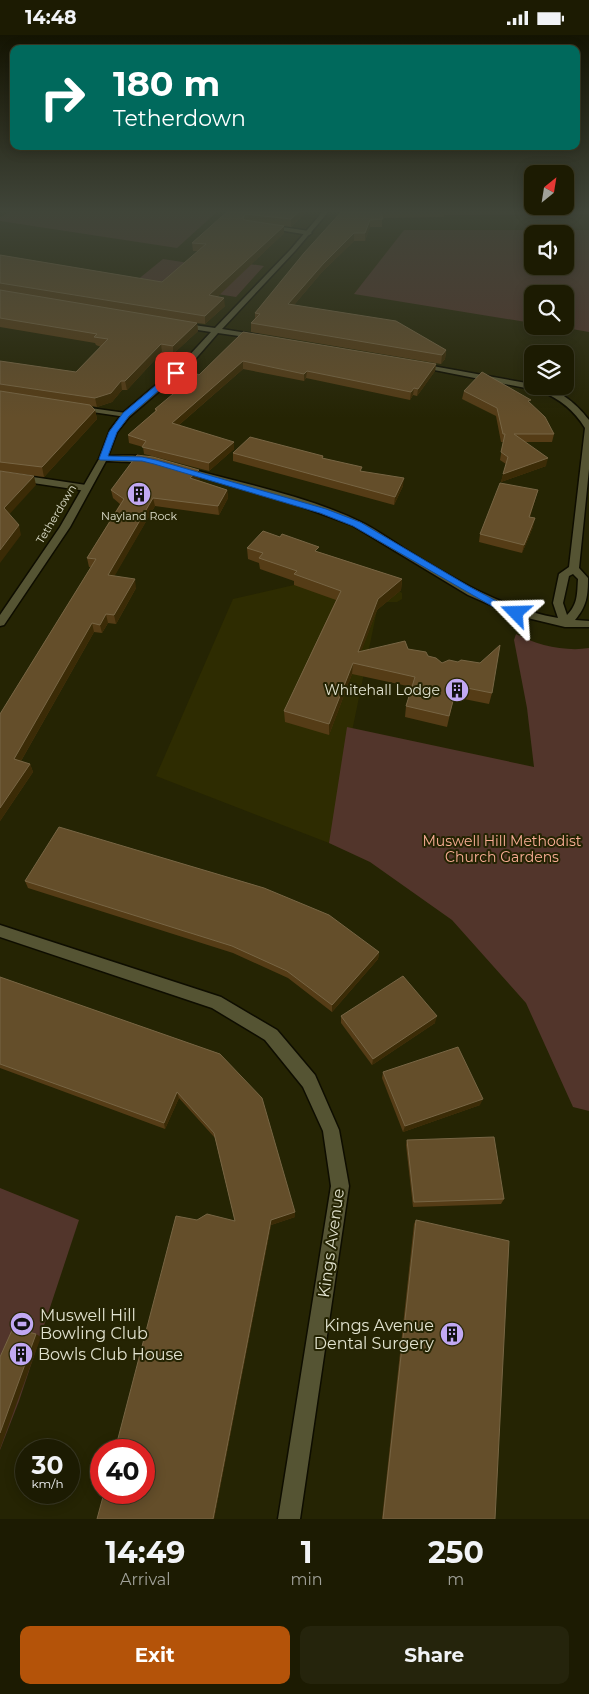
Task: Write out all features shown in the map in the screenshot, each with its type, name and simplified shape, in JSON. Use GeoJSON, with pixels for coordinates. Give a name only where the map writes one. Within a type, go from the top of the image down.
{"type":"FeatureCollection","features":[{"type":"Feature","properties":{"kind":"street","name":"Tetherdown"},"geometry":{"type":"LineString","coordinates":[[0,623],[65,527],[103,459],[113,432],[126,415],[188,362],[266,279]]}},
{"type":"Feature","properties":{"kind":"street"},"geometry":{"type":"LineString","coordinates":[[172,323],[265,339]]}},
{"type":"Feature","properties":{"kind":"street"},"geometry":{"type":"LineString","coordinates":[[409,363],[524,384]]}},
{"type":"Feature","properties":{"kind":"street"},"geometry":{"type":"LineString","coordinates":[[556,395],[573,406],[583,417],[589,428],[574,569]]}},
{"type":"Feature","properties":{"kind":"street"},"geometry":{"type":"LineString","coordinates":[[68,406],[126,415]]}},
{"type":"Feature","properties":{"kind":"street"},"geometry":{"type":"LineString","coordinates":[[103,459],[142,459],[156,462]]}},
{"type":"Feature","properties":{"kind":"street"},"geometry":{"type":"LineString","coordinates":[[174,467],[278,497],[356,524],[441,575],[501,607],[532,618],[565,624],[589,623]]}},
{"type":"Feature","properties":{"kind":"street"},"geometry":{"type":"LineString","coordinates":[[0,475],[86,488]]}},
{"type":"Feature","properties":{"kind":"street"},"geometry":{"type":"LineString","coordinates":[[565,624],[581,608],[586,591],[583,578],[574,569]]}},
{"type":"Feature","properties":{"kind":"street"},"geometry":{"type":"LineString","coordinates":[[565,624],[558,603],[564,574],[574,569]]}},
{"type":"Feature","properties":{"kind":"street","name":"Kings Avenue"},"geometry":{"type":"LineString","coordinates":[[0,931],[216,1002],[271,1035],[309,1081],[331,1131],[340,1186],[289,1519]]}},
{"type":"Feature","properties":{"kind":"shaded area"},"geometry":{"type":"Polygon","coordinates":[[[315,562],[396,589],[402,593],[402,599],[397,602],[386,602],[377,610],[329,843],[156,776],[233,599],[294,585],[315,562]]]}},
{"type":"Feature","properties":{"kind":"green space"},"geometry":{"type":"Polygon","coordinates":[[[138,279],[252,279],[236,297],[136,281],[138,279]]]}},
{"type":"Feature","properties":{"kind":"green space"},"geometry":{"type":"Polygon","coordinates":[[[366,279],[589,279],[589,332],[574,329],[574,285],[524,285],[524,322],[354,294],[366,279]]]}},
{"type":"Feature","properties":{"kind":"green space","name":"Muswell Hill Methodist Church Gardens"},"geometry":{"type":"Polygon","coordinates":[[[516,634],[551,647],[589,648],[589,1111],[573,1107],[526,1003],[452,920],[370,862],[329,843],[347,727],[534,767],[527,708],[514,640],[516,634]]]}},
{"type":"Feature","properties":{"kind":"green space","name":"Muswell Hill Bowling Club"},"geometry":{"type":"Polygon","coordinates":[[[0,1188],[79,1220],[19,1401],[0,1450],[0,1188]]]}},
{"type":"Feature","properties":{"kind":"building"},"geometry":{"type":"Polygon","coordinates":[[[0,279],[146,279],[162,282],[165,279],[226,279],[209,295],[224,298],[205,316],[0,283],[0,279]]]}},
{"type":"Feature","properties":{"kind":"building"},"geometry":{"type":"Polygon","coordinates":[[[283,279],[310,279],[288,304],[396,321],[446,350],[442,355],[251,323],[260,314],[255,313],[283,279]]]}},
{"type":"Feature","properties":{"kind":"building"},"geometry":{"type":"Polygon","coordinates":[[[0,290],[197,323],[173,346],[161,344],[125,381],[121,381],[111,393],[95,398],[0,384],[0,361],[76,372],[108,339],[94,337],[97,334],[0,318],[0,290]]]}},
{"type":"Feature","properties":{"kind":"building"},"geometry":{"type":"Polygon","coordinates":[[[243,332],[436,364],[418,389],[414,388],[411,392],[307,371],[304,374],[243,361],[172,423],[234,442],[209,463],[142,447],[146,441],[128,435],[157,410],[155,409],[197,374],[199,375],[243,332]]]}},
{"type":"Feature","properties":{"kind":"building"},"geometry":{"type":"Polygon","coordinates":[[[482,372],[531,400],[528,401],[545,417],[554,434],[514,434],[548,458],[503,474],[508,457],[501,452],[505,434],[503,434],[497,408],[464,391],[482,372]]]}},
{"type":"Feature","properties":{"kind":"building"},"geometry":{"type":"Polygon","coordinates":[[[0,391],[90,405],[95,410],[42,467],[0,462],[0,391]]]}},
{"type":"Feature","properties":{"kind":"building"},"geometry":{"type":"Polygon","coordinates":[[[250,437],[323,456],[322,458],[362,467],[360,471],[404,478],[395,497],[233,453],[250,437]]]}},
{"type":"Feature","properties":{"kind":"building"},"geometry":{"type":"Polygon","coordinates":[[[137,455],[153,457],[199,470],[190,478],[227,490],[218,506],[153,498],[108,575],[135,579],[114,615],[106,614],[100,625],[92,623],[14,759],[30,764],[0,808],[0,714],[96,559],[87,558],[124,499],[111,490],[137,455]]]}},
{"type":"Feature","properties":{"kind":"building"},"geometry":{"type":"Polygon","coordinates":[[[0,471],[34,476],[4,508],[19,525],[0,550],[0,471]]]}},
{"type":"Feature","properties":{"kind":"building"},"geometry":{"type":"Polygon","coordinates":[[[500,483],[538,490],[529,517],[535,518],[524,545],[480,534],[500,483]]]}},
{"type":"Feature","properties":{"kind":"building"},"geometry":{"type":"Polygon","coordinates":[[[263,531],[280,537],[282,534],[319,547],[315,551],[402,579],[378,599],[358,652],[405,641],[408,649],[426,652],[428,656],[436,658],[442,663],[449,660],[458,662],[461,660],[480,663],[500,645],[492,693],[457,686],[449,716],[406,706],[415,677],[353,663],[329,724],[284,711],[341,591],[294,574],[297,571],[259,558],[263,553],[247,548],[263,531]]]}},
{"type":"Feature","properties":{"kind":"building"},"geometry":{"type":"Polygon","coordinates":[[[59,827],[264,888],[329,915],[379,952],[332,1005],[287,971],[232,946],[25,881],[59,827]]]}},
{"type":"Feature","properties":{"kind":"building"},"geometry":{"type":"Polygon","coordinates":[[[403,976],[437,1016],[373,1059],[341,1016],[403,976]]]}},
{"type":"Feature","properties":{"kind":"building"},"geometry":{"type":"Polygon","coordinates":[[[0,977],[220,1054],[262,1098],[295,1212],[271,1220],[213,1519],[97,1519],[101,1504],[155,1504],[155,1439],[118,1439],[176,1216],[197,1220],[207,1214],[235,1221],[214,1133],[177,1092],[164,1123],[0,1064],[0,977]]]}},
{"type":"Feature","properties":{"kind":"building"},"geometry":{"type":"Polygon","coordinates":[[[458,1047],[483,1099],[405,1126],[383,1072],[458,1047]]]}},
{"type":"Feature","properties":{"kind":"building"},"geometry":{"type":"Polygon","coordinates":[[[494,1137],[504,1199],[414,1202],[407,1140],[494,1137]]]}},
{"type":"Feature","properties":{"kind":"building"},"geometry":{"type":"Polygon","coordinates":[[[416,1220],[509,1241],[495,1519],[383,1519],[416,1220]]]}},
{"type":"Feature","properties":{"kind":"building"},"geometry":{"type":"Polygon","coordinates":[[[13,1328],[36,1334],[0,1433],[0,1357],[13,1328]]]}},
{"type":"Feature","properties":{"kind":"place","name":"Nayland Rock"},"geometry":{"type":"Point","coordinates":[139,494]}},
{"type":"Feature","properties":{"kind":"place","name":"Whitehall Lodge"},"geometry":{"type":"Point","coordinates":[457,690]}},
{"type":"Feature","properties":{"kind":"place","name":"Muswell Hill Bowling Club"},"geometry":{"type":"Point","coordinates":[22,1324]}},
{"type":"Feature","properties":{"kind":"place","name":"Kings Avenue Dental Surgery"},"geometry":{"type":"Point","coordinates":[452,1334]}},
{"type":"Feature","properties":{"kind":"place","name":"Bowls Club House"},"geometry":{"type":"Point","coordinates":[21,1354]}},
{"type":"Feature","properties":{"kind":"route"},"geometry":{"type":"LineString","coordinates":[[176,373],[126,415],[113,432],[103,459],[126,458],[156,462],[323,511],[356,524],[466,589],[516,613]]}}]}
